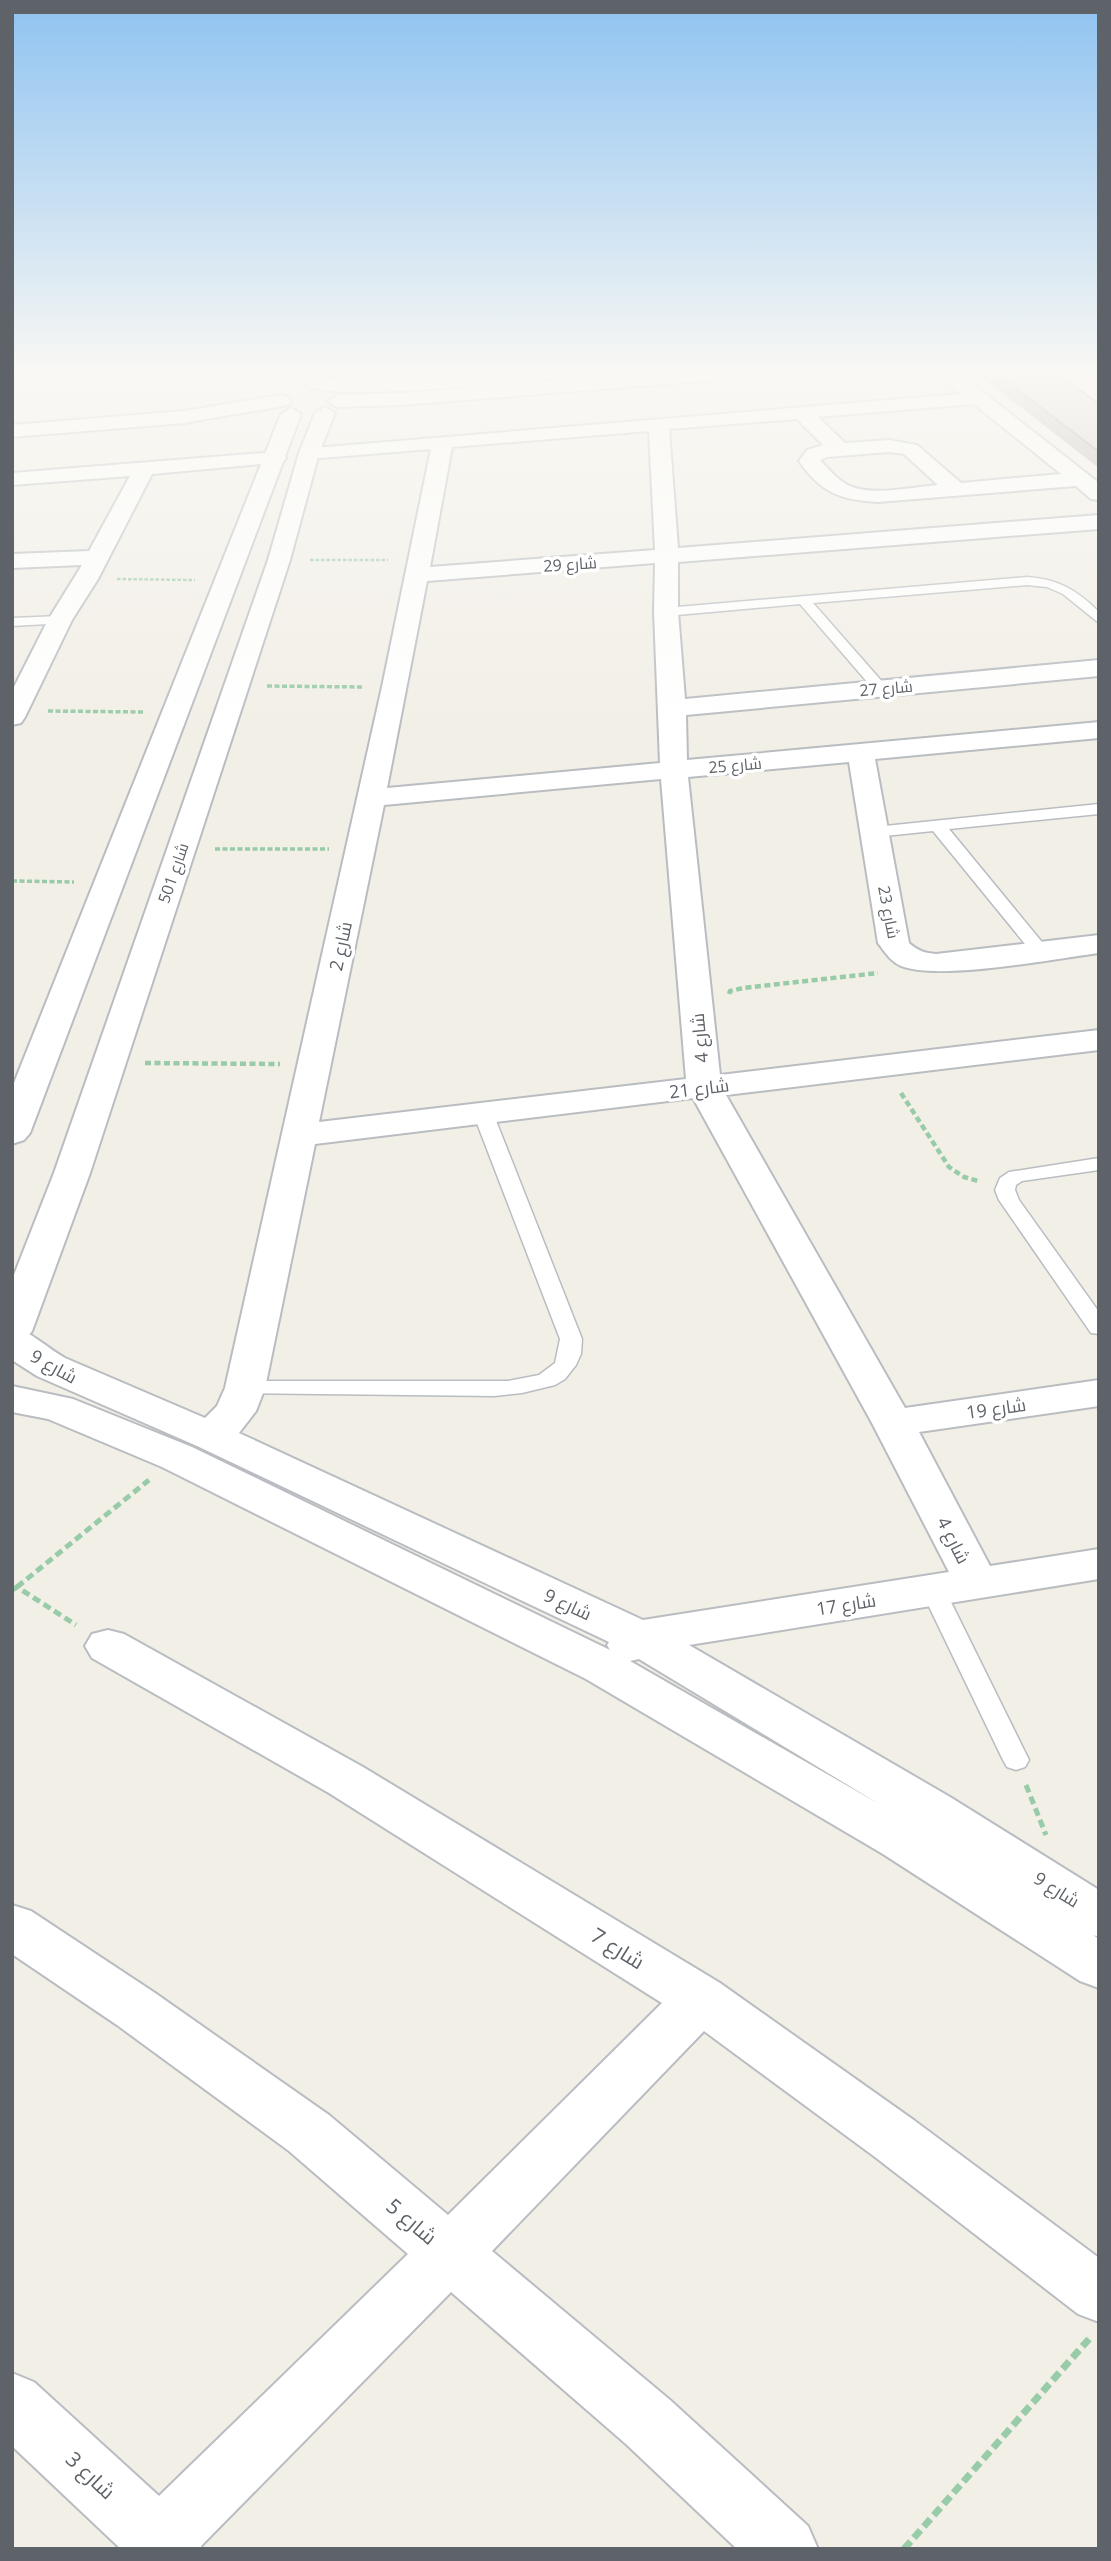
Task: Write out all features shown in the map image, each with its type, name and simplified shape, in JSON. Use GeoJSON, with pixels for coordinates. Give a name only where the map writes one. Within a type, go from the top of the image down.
{"type":"FeatureCollection","features":[{"type":"Feature","properties":{"kind":"street"},"geometry":{"type":"LineString","coordinates":[[14,714],[60,620],[133,491]]}},
{"type":"Feature","properties":{"kind":"street"},"geometry":{"type":"LineString","coordinates":[[12,1133],[228,580],[258,491]]}},
{"type":"Feature","properties":{"kind":"street","name":"شارع 501"},"geometry":{"type":"LineString","coordinates":[[12,1331],[72,1173],[279,560],[299,491]]}},
{"type":"Feature","properties":{"kind":"street","name":"شارع 2"},"geometry":{"type":"LineString","coordinates":[[195,1447],[235,1411],[245,1388],[372,798],[434,491]]}},
{"type":"Feature","properties":{"kind":"street","name":"شارع 4"},"geometry":{"type":"LineString","coordinates":[[663,491],[674,771],[704,1087],[893,1423],[976,1583]]}},
{"type":"Feature","properties":{"kind":"street"},"geometry":{"type":"LineString","coordinates":[[842,491],[878,496],[949,491]]}},
{"type":"Feature","properties":{"kind":"street","name":"شارع 29"},"geometry":{"type":"LineString","coordinates":[[420,568],[667,557],[1099,522]]}},
{"type":"Feature","properties":{"kind":"street"},"geometry":{"type":"LineString","coordinates":[[12,561],[91,568]]}},
{"type":"Feature","properties":{"kind":"street","name":"شارع 27"},"geometry":{"type":"LineString","coordinates":[[673,708],[1099,668]]}},
{"type":"Feature","properties":{"kind":"street","name":"شارع 25"},"geometry":{"type":"LineString","coordinates":[[372,798],[1099,730]]}},
{"type":"Feature","properties":{"kind":"street","name":"شارع 23"},"geometry":{"type":"LineString","coordinates":[[861,754],[894,943],[907,958],[936,963],[1099,944]]}},
{"type":"Feature","properties":{"kind":"street","name":"شارع 21"},"geometry":{"type":"LineString","coordinates":[[299,1135],[1099,1040]]}},
{"type":"Feature","properties":{"kind":"street","name":"شارع 9"},"geometry":{"type":"LineString","coordinates":[[12,1339],[32,1356],[195,1447],[603,1667],[901,1840],[1099,1966]]}},
{"type":"Feature","properties":{"kind":"street","name":"شارع 19"},"geometry":{"type":"LineString","coordinates":[[893,1423],[1099,1393]]}},
{"type":"Feature","properties":{"kind":"street","name":"شارع 9"},"geometry":{"type":"LineString","coordinates":[[12,1399],[58,1408],[195,1447],[639,1637],[932,1811],[1085,1907]]}},
{"type":"Feature","properties":{"kind":"street","name":"شارع 17"},"geometry":{"type":"LineString","coordinates":[[639,1637],[1099,1564]]}},
{"type":"Feature","properties":{"kind":"street"},"geometry":{"type":"LineString","coordinates":[[603,1667],[639,1637]]}},
{"type":"Feature","properties":{"kind":"street","name":"شارع 7"},"geometry":{"type":"LineString","coordinates":[[108,1646],[346,1780],[701,1998],[895,2138],[1099,2294]]}},
{"type":"Feature","properties":{"kind":"street","name":"شارع 5"},"geometry":{"type":"LineString","coordinates":[[12,1926],[136,2009],[309,2133],[648,2422],[785,2549]]}},
{"type":"Feature","properties":{"kind":"street"},"geometry":{"type":"LineString","coordinates":[[165,2544],[701,1998]]}},
{"type":"Feature","properties":{"kind":"street","name":"شارع 3"},"geometry":{"type":"LineString","coordinates":[[12,2403],[165,2544]]}},
{"type":"Feature","properties":{"kind":"lane"},"geometry":{"type":"LineString","coordinates":[[666,612],[1038,581],[1066,589],[1099,619]]}},
{"type":"Feature","properties":{"kind":"lane"},"geometry":{"type":"LineString","coordinates":[[803,600],[880,688]]}},
{"type":"Feature","properties":{"kind":"lane"},"geometry":{"type":"LineString","coordinates":[[12,622],[60,620]]}},
{"type":"Feature","properties":{"kind":"lane"},"geometry":{"type":"LineString","coordinates":[[875,832],[1099,809]]}},
{"type":"Feature","properties":{"kind":"lane"},"geometry":{"type":"LineString","coordinates":[[937,825],[1040,951]]}},
{"type":"Feature","properties":{"kind":"lane"},"geometry":{"type":"LineString","coordinates":[[245,1388],[495,1389],[544,1382],[559,1373],[569,1361],[571,1339],[483,1113]]}},
{"type":"Feature","properties":{"kind":"lane"},"geometry":{"type":"LineString","coordinates":[[1099,1164],[1016,1176],[1007,1182],[1005,1190],[1009,1200],[1099,1328]]}},
{"type":"Feature","properties":{"kind":"lane"},"geometry":{"type":"LineString","coordinates":[[933,1590],[1016,1760]]}},
{"type":"Feature","properties":{"kind":"path"},"geometry":{"type":"LineString","coordinates":[[279,560],[420,568]]}},
{"type":"Feature","properties":{"kind":"path"},"geometry":{"type":"LineString","coordinates":[[91,568],[228,580]]}},
{"type":"Feature","properties":{"kind":"path"},"geometry":{"type":"LineString","coordinates":[[236,686],[395,687]]}},
{"type":"Feature","properties":{"kind":"path"},"geometry":{"type":"LineString","coordinates":[[14,714],[176,712]]}},
{"type":"Feature","properties":{"kind":"path"},"geometry":{"type":"LineString","coordinates":[[181,849],[361,849]]}},
{"type":"Feature","properties":{"kind":"path"},"geometry":{"type":"LineString","coordinates":[[12,881],[110,883]]}},
{"type":"Feature","properties":{"kind":"path"},"geometry":{"type":"LineString","coordinates":[[727,998],[730,991],[743,988],[878,973],[897,967],[907,958]]}},
{"type":"Feature","properties":{"kind":"path"},"geometry":{"type":"LineString","coordinates":[[109,1062],[313,1065]]}},
{"type":"Feature","properties":{"kind":"path"},"geometry":{"type":"LineString","coordinates":[[884,1066],[949,1167],[964,1177],[982,1182],[1007,1182]]}},
{"type":"Feature","properties":{"kind":"path"},"geometry":{"type":"LineString","coordinates":[[108,1646],[15,1588],[195,1447]]}},
{"type":"Feature","properties":{"kind":"path"},"geometry":{"type":"LineString","coordinates":[[1016,1760],[1085,1907]]}},
{"type":"Feature","properties":{"kind":"path"},"geometry":{"type":"LineString","coordinates":[[904,2549],[1099,2328]]}}]}
